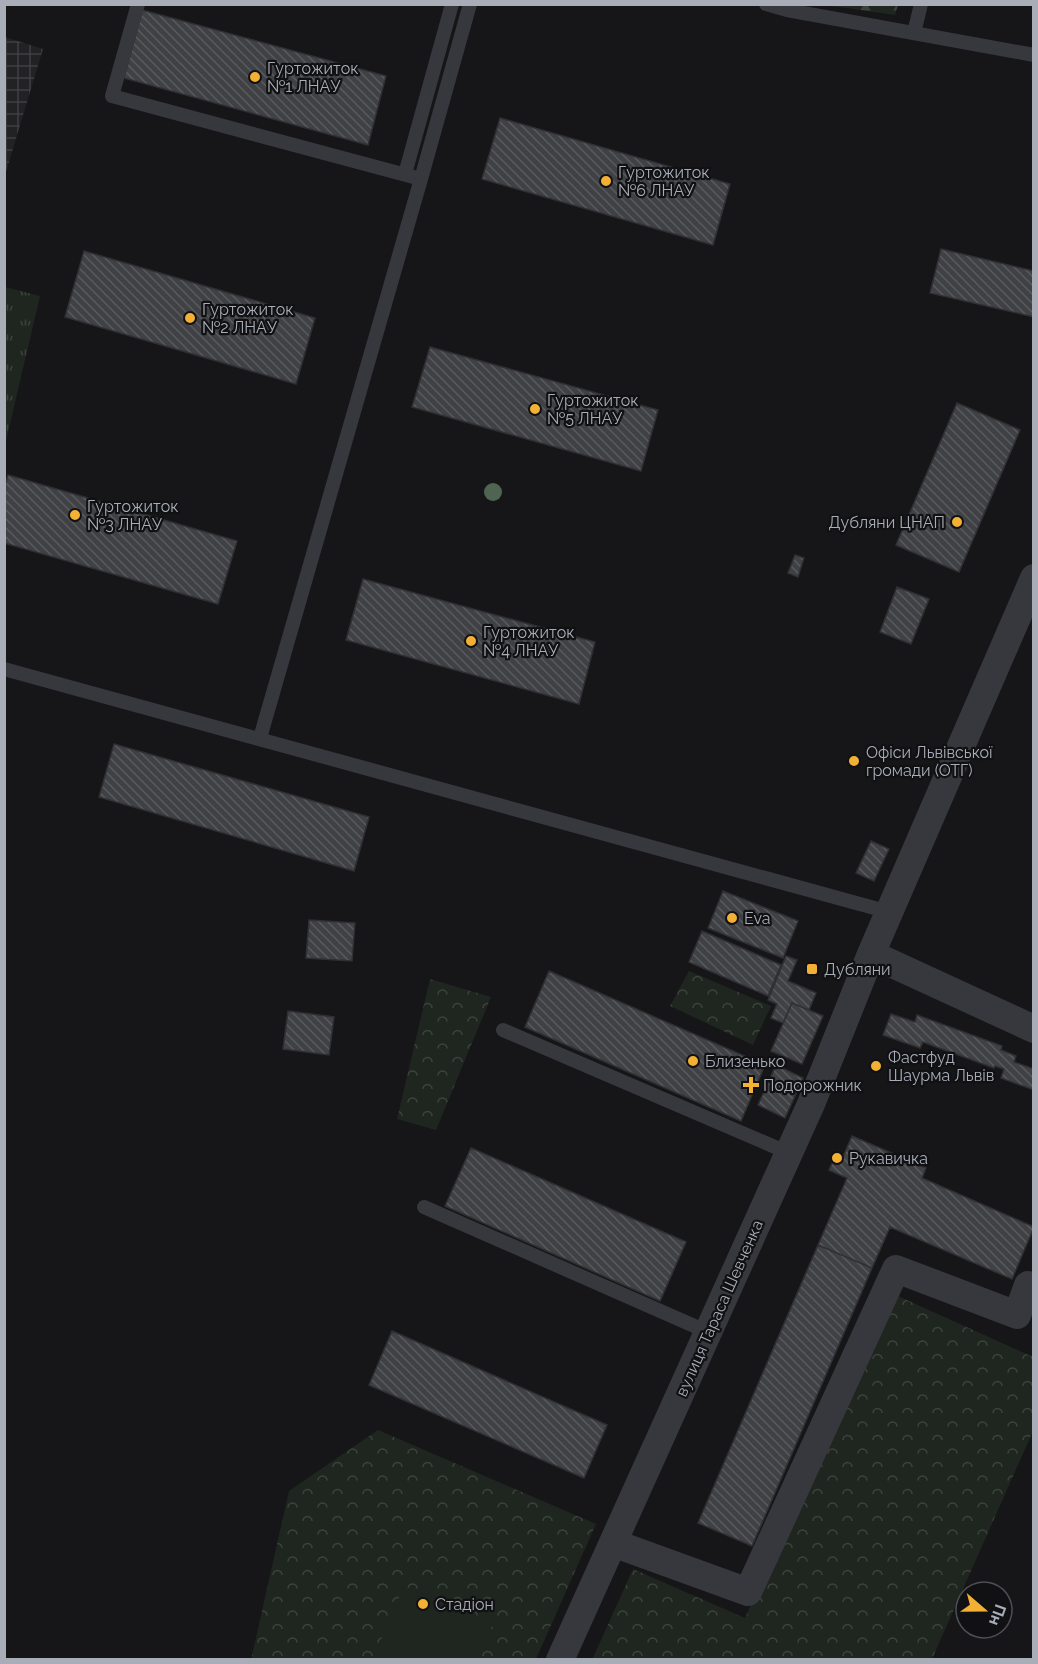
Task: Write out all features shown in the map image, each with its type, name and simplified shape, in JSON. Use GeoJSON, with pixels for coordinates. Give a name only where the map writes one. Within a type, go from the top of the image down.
{"type":"FeatureCollection","features":[{"type":"Feature","properties":{"kind":"street","name":"вулиця Тараса Шевченка"},"geometry":{"type":"LineString","coordinates":[[560,1659],[811,1104],[871,954],[1034,578]]}},
{"type":"Feature","properties":{"kind":"street"},"geometry":{"type":"LineString","coordinates":[[871,954],[1034,1029]]}},
{"type":"Feature","properties":{"kind":"street"},"geometry":{"type":"LineString","coordinates":[[613,1543],[748,1592],[896,1269],[1017,1316],[1029,1285],[1034,1287]]}},
{"type":"Feature","properties":{"kind":"lane"},"geometry":{"type":"LineString","coordinates":[[138,4],[112,96],[421,178]]}},
{"type":"Feature","properties":{"kind":"lane"},"geometry":{"type":"LineString","coordinates":[[405,174],[452,4]]}},
{"type":"Feature","properties":{"kind":"lane"},"geometry":{"type":"LineString","coordinates":[[260,738],[470,4]]}},
{"type":"Feature","properties":{"kind":"lane"},"geometry":{"type":"LineString","coordinates":[[766,4],[787,10],[1034,55]]}},
{"type":"Feature","properties":{"kind":"lane"},"geometry":{"type":"LineString","coordinates":[[914,33],[921,4]]}},
{"type":"Feature","properties":{"kind":"lane"},"geometry":{"type":"LineString","coordinates":[[4,669],[889,912]]}},
{"type":"Feature","properties":{"kind":"lane"},"geometry":{"type":"LineString","coordinates":[[503,1029],[789,1154]]}},
{"type":"Feature","properties":{"kind":"lane"},"geometry":{"type":"LineString","coordinates":[[424,1207],[708,1332]]}},
{"type":"Feature","properties":{"kind":"shaded area"},"geometry":{"type":"Polygon","coordinates":[[[4,37],[43,49],[5,175],[4,37]]]}},
{"type":"Feature","properties":{"kind":"green space"},"geometry":{"type":"Polygon","coordinates":[[[826,5],[898,5],[895,15],[826,5]]]}},
{"type":"Feature","properties":{"kind":"green space"},"geometry":{"type":"Polygon","coordinates":[[[4,287],[40,296],[5,445],[4,287]]]}},
{"type":"Feature","properties":{"kind":"green space"},"geometry":{"type":"Polygon","coordinates":[[[689,971],[771,1006],[753,1045],[670,1006],[689,971]]]}},
{"type":"Feature","properties":{"kind":"green space"},"geometry":{"type":"Polygon","coordinates":[[[430,979],[491,997],[436,1130],[397,1119],[430,979]]]}},
{"type":"Feature","properties":{"kind":"green space"},"geometry":{"type":"Polygon","coordinates":[[[889,1292],[1033,1357],[1033,1431],[967,1580],[954,1580],[954,1609],[932,1659],[592,1660],[633,1569],[745,1618],[889,1292]]]}},
{"type":"Feature","properties":{"kind":"green space"},"geometry":{"type":"Polygon","coordinates":[[[378,1430],[596,1524],[536,1659],[251,1660],[289,1491],[378,1430]]]}},
{"type":"Feature","properties":{"kind":"green space","name":"Стадіон"},"geometry":{"type":"Polygon","coordinates":[[[404,1586],[493,1623],[478,1659],[373,1659],[404,1586]]]}},
{"type":"Feature","properties":{"kind":"building","name":"Гуртожиток №1 ЛНАУ"},"geometry":{"type":"Polygon","coordinates":[[[142,10],[386,76],[368,145],[124,78],[142,10]]]}},
{"type":"Feature","properties":{"kind":"building","name":"Гуртожиток №6 ЛНАУ"},"geometry":{"type":"Polygon","coordinates":[[[500,118],[730,184],[713,245],[482,179],[500,118]]]}},
{"type":"Feature","properties":{"kind":"building"},"geometry":{"type":"Polygon","coordinates":[[[941,249],[1034,271],[1034,317],[930,293],[941,249]]]}},
{"type":"Feature","properties":{"kind":"building","name":"Гуртожиток №2 ЛНАУ"},"geometry":{"type":"Polygon","coordinates":[[[84,251],[315,318],[296,384],[65,317],[84,251]]]}},
{"type":"Feature","properties":{"kind":"building","name":"Гуртожиток №5 ЛНАУ"},"geometry":{"type":"Polygon","coordinates":[[[430,347],[658,410],[641,471],[412,407],[430,347]]]}},
{"type":"Feature","properties":{"kind":"building"},"geometry":{"type":"Polygon","coordinates":[[[957,403],[1020,430],[959,572],[896,545],[957,403]]]}},
{"type":"Feature","properties":{"kind":"building","name":"Гуртожиток №3 ЛНАУ"},"geometry":{"type":"Polygon","coordinates":[[[8,475],[237,541],[218,604],[4,543],[4,489],[8,475]]]}},
{"type":"Feature","properties":{"kind":"building"},"geometry":{"type":"Polygon","coordinates":[[[795,555],[804,558],[798,577],[788,573],[795,555]]]}},
{"type":"Feature","properties":{"kind":"building","name":"Гуртожиток №4 ЛНАУ"},"geometry":{"type":"Polygon","coordinates":[[[363,579],[595,642],[579,704],[346,640],[363,579]]]}},
{"type":"Feature","properties":{"kind":"building"},"geometry":{"type":"Polygon","coordinates":[[[897,587],[929,599],[911,644],[880,632],[897,587]]]}},
{"type":"Feature","properties":{"kind":"building"},"geometry":{"type":"Polygon","coordinates":[[[114,744],[369,817],[354,871],[99,797],[114,744]]]}},
{"type":"Feature","properties":{"kind":"building"},"geometry":{"type":"Polygon","coordinates":[[[871,841],[889,849],[874,881],[856,873],[871,841]]]}},
{"type":"Feature","properties":{"kind":"building"},"geometry":{"type":"Polygon","coordinates":[[[723,891],[798,921],[783,958],[708,928],[723,891]]]}},
{"type":"Feature","properties":{"kind":"building"},"geometry":{"type":"Polygon","coordinates":[[[309,920],[355,923],[352,961],[306,958],[309,920]]]}},
{"type":"Feature","properties":{"kind":"building"},"geometry":{"type":"Polygon","coordinates":[[[702,931],[781,965],[768,996],[689,962],[702,931]]]}},
{"type":"Feature","properties":{"kind":"building"},"geometry":{"type":"Polygon","coordinates":[[[786,956],[797,960],[788,981],[816,993],[809,1010],[792,1003],[783,1023],[771,1018],[777,1004],[768,1000],[786,956]]]}},
{"type":"Feature","properties":{"kind":"building"},"geometry":{"type":"Polygon","coordinates":[[[549,971],[765,1065],[741,1121],[525,1027],[549,971]]]}},
{"type":"Feature","properties":{"kind":"building"},"geometry":{"type":"Polygon","coordinates":[[[792,1003],[823,1016],[802,1064],[771,1051],[792,1003]]]}},
{"type":"Feature","properties":{"kind":"building"},"geometry":{"type":"Polygon","coordinates":[[[288,1011],[334,1017],[329,1055],[283,1049],[288,1011]]]}},
{"type":"Feature","properties":{"kind":"building"},"geometry":{"type":"Polygon","coordinates":[[[891,1014],[915,1022],[917,1015],[1002,1046],[1001,1050],[1016,1056],[1014,1062],[1034,1069],[1034,1090],[1001,1078],[1004,1069],[995,1066],[994,1068],[923,1042],[920,1048],[883,1035],[891,1014]]]}},
{"type":"Feature","properties":{"kind":"building"},"geometry":{"type":"Polygon","coordinates":[[[776,1065],[803,1078],[785,1118],[758,1105],[776,1065]]]}},
{"type":"Feature","properties":{"kind":"building"},"geometry":{"type":"Polygon","coordinates":[[[852,1136],[926,1168],[922,1178],[1034,1227],[1012,1279],[890,1227],[872,1268],[818,1245],[847,1178],[829,1170],[836,1154],[843,1157],[852,1136]]]}},
{"type":"Feature","properties":{"kind":"building"},"geometry":{"type":"Polygon","coordinates":[[[471,1148],[686,1242],[660,1301],[445,1206],[471,1148]]]}},
{"type":"Feature","properties":{"kind":"building"},"geometry":{"type":"Polygon","coordinates":[[[818,1245],[872,1268],[752,1546],[698,1523],[818,1245]]]}},
{"type":"Feature","properties":{"kind":"building"},"geometry":{"type":"Polygon","coordinates":[[[392,1331],[607,1425],[584,1478],[369,1385],[392,1331]]]}},
{"type":"Feature","properties":{"kind":"place","name":"Гуртожиток №1 ЛНАУ"},"geometry":{"type":"Point","coordinates":[255,77]}},
{"type":"Feature","properties":{"kind":"place","name":"Гуртожиток №6 ЛНАУ"},"geometry":{"type":"Point","coordinates":[606,181]}},
{"type":"Feature","properties":{"kind":"place","name":"Гуртожиток №2 ЛНАУ"},"geometry":{"type":"Point","coordinates":[190,318]}},
{"type":"Feature","properties":{"kind":"place","name":"Гуртожиток №5 ЛНАУ"},"geometry":{"type":"Point","coordinates":[535,409]}},
{"type":"Feature","properties":{"kind":"place","name":"Гуртожиток №3 ЛНАУ"},"geometry":{"type":"Point","coordinates":[75,515]}},
{"type":"Feature","properties":{"kind":"place","name":"Дубляни ЦНАП"},"geometry":{"type":"Point","coordinates":[957,522]}},
{"type":"Feature","properties":{"kind":"place","name":"Гуртожиток №4 ЛНАУ"},"geometry":{"type":"Point","coordinates":[471,641]}},
{"type":"Feature","properties":{"kind":"place","name":"Офіси Львівської громади (ОТГ)"},"geometry":{"type":"Point","coordinates":[854,761]}},
{"type":"Feature","properties":{"kind":"place","name":"Eva"},"geometry":{"type":"Point","coordinates":[732,918]}},
{"type":"Feature","properties":{"kind":"place","name":"Дубляни"},"geometry":{"type":"Point","coordinates":[812,969]}},
{"type":"Feature","properties":{"kind":"place","name":"Близенько"},"geometry":{"type":"Point","coordinates":[693,1061]}},
{"type":"Feature","properties":{"kind":"place","name":"Фастфуд Шаурма Львів"},"geometry":{"type":"Point","coordinates":[876,1066]}},
{"type":"Feature","properties":{"kind":"place","name":"Подорожник"},"geometry":{"type":"Point","coordinates":[751,1085]}},
{"type":"Feature","properties":{"kind":"place","name":"Рукавичка"},"geometry":{"type":"Point","coordinates":[837,1158]}},
{"type":"Feature","properties":{"kind":"place","name":"Стадіон"},"geometry":{"type":"Point","coordinates":[423,1604]}}]}
